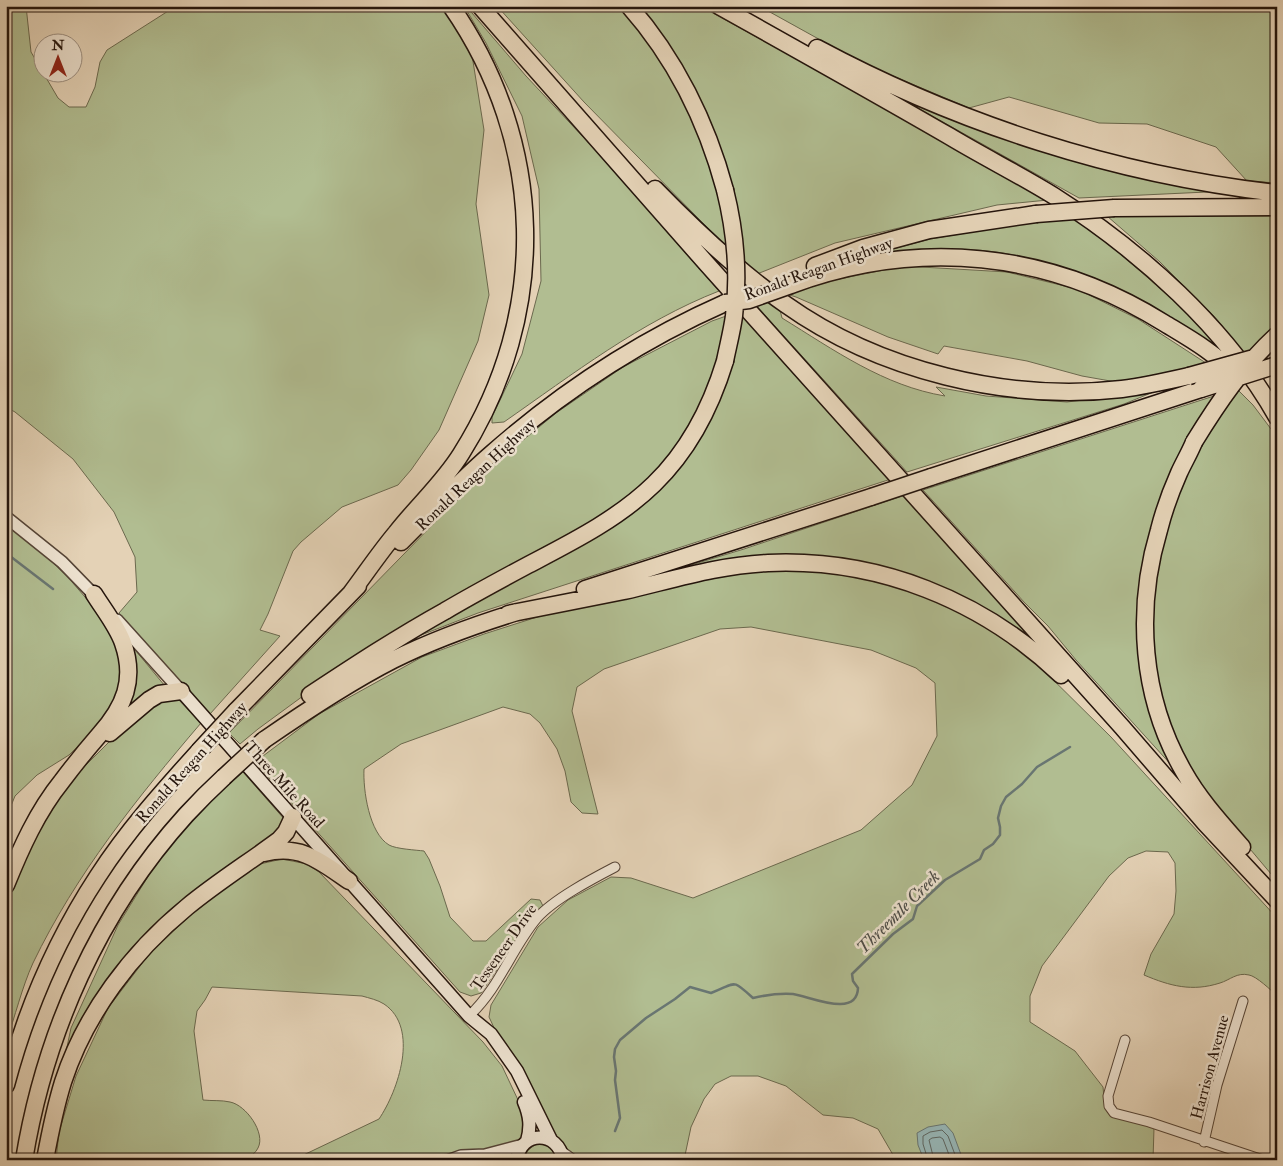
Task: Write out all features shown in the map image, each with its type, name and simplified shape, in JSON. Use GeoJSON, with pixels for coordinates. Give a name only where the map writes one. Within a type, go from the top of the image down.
{"type":"FeatureCollection","features":[{"type":"Feature","properties":{"kind":"highway"},"geometry":{"type":"LineString","coordinates":[[351,593],[397,532],[460,455],[488,406],[508,351],[519,311],[524,273],[525,225],[522,183],[514,140],[504,107],[490,73],[471,35],[451,6]]}},
{"type":"Feature","properties":{"kind":"highway"},"geometry":{"type":"LineString","coordinates":[[480,6],[706,263],[1137,744],[1205,823],[1277,900]]}},
{"type":"Feature","properties":{"kind":"highway"},"geometry":{"type":"LineString","coordinates":[[264,740],[293,707],[371,654],[444,611],[591,531],[627,507],[655,483],[691,438],[708,408],[725,361],[734,314],[735,257],[733,224],[716,158],[688,94],[665,53],[629,6]]}},
{"type":"Feature","properties":{"kind":"highway"},"geometry":{"type":"LineString","coordinates":[[719,6],[920,118],[1053,196],[1119,240],[1162,278],[1213,330],[1253,379],[1277,417]]}},
{"type":"Feature","properties":{"kind":"highway"},"geometry":{"type":"LineString","coordinates":[[738,6],[850,66],[903,91],[1022,137],[1080,155],[1134,168],[1191,180],[1277,193]]}},
{"type":"Feature","properties":{"kind":"highway"},"geometry":{"type":"LineString","coordinates":[[585,125],[615,149],[702,236],[766,290],[808,319],[878,355],[918,369],[948,377],[1017,389],[1054,391],[1122,389],[1273,357]]}},
{"type":"Feature","properties":{"kind":"highway","name":"Ronald Reagan Highway"},"geometry":{"type":"LineString","coordinates":[[6,1085],[20,1034],[36,991],[76,912],[98,875],[138,821],[236,711],[465,478],[523,427],[553,404],[615,362],[703,313],[725,303],[786,282],[863,248],[897,238],[958,225],[1036,214],[1114,208],[1277,207]]}},
{"type":"Feature","properties":{"kind":"highway"},"geometry":{"type":"LineString","coordinates":[[786,282],[855,266],[904,258],[931,257],[997,261],[1054,273],[1105,291],[1136,306],[1195,342],[1230,370],[1277,426]]}},
{"type":"Feature","properties":{"kind":"highway"},"geometry":{"type":"LineString","coordinates":[[1263,884],[1243,848],[1209,808],[1176,758],[1157,711],[1145,655],[1145,606],[1152,556],[1165,507],[1194,442],[1222,396],[1259,352],[1277,335]]}},
{"type":"Feature","properties":{"kind":"highway"},"geometry":{"type":"LineString","coordinates":[[264,740],[321,701],[394,660],[422,647],[508,614],[1201,389],[1273,357]]}},
{"type":"Feature","properties":{"kind":"highway"},"geometry":{"type":"LineString","coordinates":[[508,614],[731,567],[791,562],[861,570],[921,586],[995,622],[1048,663],[1103,717],[1137,744]]}},
{"type":"Feature","properties":{"kind":"highway"},"geometry":{"type":"LineString","coordinates":[[6,885],[20,850],[40,812],[61,782],[116,715],[124,700],[128,673],[123,643],[94,594]]}},
{"type":"Feature","properties":{"kind":"highway"},"geometry":{"type":"LineString","coordinates":[[84,755],[149,700],[160,694],[181,691]]}},
{"type":"Feature","properties":{"kind":"highway","name":"Ronald Reagan Highway"},"geometry":{"type":"LineString","coordinates":[[24,1160],[34,1105],[47,1057],[63,1012],[96,943],[140,872],[186,815],[264,740]]}},
{"type":"Feature","properties":{"kind":"highway"},"geometry":{"type":"LineString","coordinates":[[45,1160],[57,1103],[74,1056],[103,1001],[123,972],[148,943],[176,916],[208,890],[279,840],[286,832],[293,817]]}},
{"type":"Feature","properties":{"kind":"highway"},"geometry":{"type":"LineString","coordinates":[[259,854],[285,850],[307,854],[349,881]]}},
{"type":"Feature","properties":{"kind":"main road","name":"Three Mile Road"},"geometry":{"type":"LineString","coordinates":[[181,691],[469,1016],[491,1034],[517,1071],[551,1140],[562,1156]]}},
{"type":"Feature","properties":{"kind":"main road","name":"Three Mile Road"},"geometry":{"type":"LineString","coordinates":[[469,1016],[478,1032],[510,1074],[525,1102],[530,1125],[525,1143],[518,1153],[517,1160]]}},
{"type":"Feature","properties":{"kind":"main road"},"geometry":{"type":"LineString","coordinates":[[525,1143],[534,1138],[543,1137],[551,1140]]}},
{"type":"Feature","properties":{"kind":"street","name":"Three Mile Road"},"geometry":{"type":"LineString","coordinates":[[6,517],[51,552],[94,594],[181,691]]}},
{"type":"Feature","properties":{"kind":"street","name":"Tesseneer Drive"},"geometry":{"type":"LineString","coordinates":[[469,1016],[489,995],[538,917],[557,901],[615,867]]}},
{"type":"Feature","properties":{"kind":"street","name":"Harrison Avenue"},"geometry":{"type":"LineString","coordinates":[[1204,1142],[1216,1085],[1243,1001]]}},
{"type":"Feature","properties":{"kind":"street"},"geometry":{"type":"LineString","coordinates":[[1125,1040],[1108,1096],[1110,1109],[1114,1113],[1149,1122],[1204,1142],[1263,1160]]}},
{"type":"Feature","properties":{"kind":"street"},"geometry":{"type":"LineString","coordinates":[[450,1160],[460,1156],[484,1155],[525,1143]]}},
{"type":"Feature","properties":{"kind":"street"},"geometry":{"type":"LineString","coordinates":[[562,1156],[574,1160]]}},
{"type":"Feature","properties":{"kind":"green space"},"geometry":{"type":"Polygon","coordinates":[[[6,6],[26,6],[32,54],[32,82],[49,82],[58,98],[69,107],[86,107],[95,87],[100,62],[107,50],[176,6],[444,6],[471,49],[484,130],[476,204],[489,295],[478,341],[439,430],[398,485],[342,507],[293,551],[260,630],[280,636],[210,714],[119,613],[137,592],[135,557],[114,512],[73,459],[15,412],[6,407],[6,6]]]}},
{"type":"Feature","properties":{"kind":"green space"},"geometry":{"type":"Polygon","coordinates":[[[464,6],[599,154],[719,291],[634,333],[504,422],[492,423],[492,417],[522,354],[541,281],[539,189],[522,116],[486,43],[464,6]]]}},
{"type":"Feature","properties":{"kind":"green space"},"geometry":{"type":"Polygon","coordinates":[[[497,6],[623,6],[679,84],[709,152],[731,251],[584,102],[497,6]]]}},
{"type":"Feature","properties":{"kind":"green space"},"geometry":{"type":"Polygon","coordinates":[[[638,6],[700,6],[1048,200],[997,205],[835,243],[757,274],[742,261],[735,207],[638,6]]]}},
{"type":"Feature","properties":{"kind":"green space"},"geometry":{"type":"Polygon","coordinates":[[[759,6],[1277,6],[1277,183],[1247,181],[1216,147],[1147,124],[1099,123],[1009,97],[969,108],[862,63],[759,6]]]}},
{"type":"Feature","properties":{"kind":"green space"},"geometry":{"type":"Polygon","coordinates":[[[917,102],[1228,191],[1079,198],[916,107],[917,102]]]}},
{"type":"Feature","properties":{"kind":"green space"},"geometry":{"type":"Polygon","coordinates":[[[1107,216],[1277,216],[1277,328],[1246,355],[1214,316],[1160,262],[1107,216]]]}},
{"type":"Feature","properties":{"kind":"green space"},"geometry":{"type":"Polygon","coordinates":[[[1076,218],[1085,223],[1187,312],[1229,359],[1150,306],[1076,272],[1036,260],[980,250],[932,250],[867,256],[930,239],[1019,224],[1076,218]]]}},
{"type":"Feature","properties":{"kind":"green space"},"geometry":{"type":"Polygon","coordinates":[[[904,266],[1007,272],[1077,289],[1138,319],[1209,365],[1116,382],[1082,376],[1027,361],[944,346],[938,354],[888,337],[796,297],[780,292],[904,266]]]}},
{"type":"Feature","properties":{"kind":"green space"},"geometry":{"type":"Polygon","coordinates":[[[766,298],[780,310],[782,318],[840,354],[880,375],[923,391],[945,396],[936,387],[986,396],[1067,402],[1156,391],[1124,404],[907,472],[754,303],[766,298]]]}},
{"type":"Feature","properties":{"kind":"green space"},"geometry":{"type":"Polygon","coordinates":[[[740,313],[891,479],[478,613],[398,644],[453,612],[565,555],[644,502],[689,455],[711,416],[740,313]]]}},
{"type":"Feature","properties":{"kind":"green space"},"geometry":{"type":"Polygon","coordinates":[[[729,315],[725,343],[704,404],[671,458],[628,500],[579,532],[359,655],[240,744],[229,733],[444,513],[499,460],[556,413],[623,367],[712,321],[729,315]]]}},
{"type":"Feature","properties":{"kind":"green space"},"geometry":{"type":"Polygon","coordinates":[[[1237,389],[1253,405],[1277,437],[1277,881],[1218,811],[1185,763],[1159,701],[1150,609],[1160,539],[1174,493],[1212,419],[1237,389]]]}},
{"type":"Feature","properties":{"kind":"green space"},"geometry":{"type":"Polygon","coordinates":[[[1217,395],[1177,461],[1141,651],[1184,779],[1076,660],[1048,626],[923,490],[1217,395]]]}},
{"type":"Feature","properties":{"kind":"green space"},"geometry":{"type":"Polygon","coordinates":[[[905,495],[1046,654],[885,569],[688,569],[688,566],[905,495]]]}},
{"type":"Feature","properties":{"kind":"green space"},"geometry":{"type":"Polygon","coordinates":[[[6,525],[37,548],[67,576],[96,610],[112,634],[122,656],[120,692],[108,717],[69,755],[37,775],[15,796],[6,818],[6,525]]]}},
{"type":"Feature","properties":{"kind":"green space"},"geometry":{"type":"Polygon","coordinates":[[[772,567],[867,576],[940,600],[1024,651],[1111,737],[1277,918],[1277,996],[1252,976],[1245,974],[1237,975],[1224,982],[1200,987],[1172,985],[1144,975],[1151,954],[1174,914],[1176,891],[1175,863],[1168,852],[1146,851],[1128,858],[1109,876],[1042,966],[1030,996],[1030,1022],[1075,1051],[1103,1087],[1105,1108],[1110,1115],[1154,1128],[1153,1160],[896,1160],[878,1129],[853,1118],[823,1115],[786,1086],[758,1076],[731,1076],[715,1084],[704,1099],[691,1127],[684,1160],[589,1160],[574,1154],[563,1145],[544,1117],[497,1034],[489,1017],[491,1005],[538,927],[568,900],[611,877],[631,878],[693,898],[861,830],[912,785],[937,736],[935,683],[916,668],[871,650],[751,627],[720,629],[604,669],[577,687],[572,711],[598,814],[582,813],[571,802],[565,771],[557,749],[540,723],[530,714],[503,707],[401,744],[364,769],[366,799],[372,821],[382,839],[392,846],[424,851],[440,886],[450,917],[473,941],[486,941],[531,899],[540,900],[543,906],[531,919],[481,993],[471,996],[460,992],[255,762],[319,714],[422,657],[484,634],[556,611],[694,578],[772,567]]]}},
{"type":"Feature","properties":{"kind":"green space"},"geometry":{"type":"Polygon","coordinates":[[[131,645],[165,686],[120,716],[131,645]]]}},
{"type":"Feature","properties":{"kind":"green space"},"geometry":{"type":"Polygon","coordinates":[[[176,697],[201,723],[131,808],[68,898],[33,963],[6,1042],[6,901],[24,857],[54,805],[81,770],[112,739],[155,701],[176,697]]]}},
{"type":"Feature","properties":{"kind":"green space"},"geometry":{"type":"Polygon","coordinates":[[[243,772],[285,820],[274,837],[158,927],[59,1085],[71,1028],[118,925],[160,857],[210,801],[243,772]]]}},
{"type":"Feature","properties":{"kind":"green space"},"geometry":{"type":"Polygon","coordinates":[[[282,859],[307,864],[319,872],[483,1042],[502,1066],[527,1119],[526,1132],[518,1141],[495,1149],[439,1155],[416,1160],[293,1160],[379,1119],[393,1093],[402,1060],[401,1028],[395,1015],[384,1004],[362,996],[212,987],[197,1011],[194,1031],[203,1100],[230,1102],[242,1108],[253,1120],[257,1128],[260,1142],[256,1151],[247,1160],[56,1160],[59,1132],[76,1076],[108,1008],[150,953],[221,887],[260,864],[282,859]]]}},
{"type":"Feature","properties":{"kind":"green space"},"geometry":{"type":"Polygon","coordinates":[[[536,1144],[544,1144],[550,1147],[554,1152],[556,1160],[525,1160],[527,1151],[536,1144]]]}},
{"type":"Feature","properties":{"kind":"water"},"geometry":{"type":"Polygon","coordinates":[[[945,1124],[953,1133],[963,1160],[924,1160],[918,1145],[917,1133],[928,1127],[945,1124]]]}},
{"type":"Feature","properties":{"kind":"waterway"},"geometry":{"type":"LineString","coordinates":[[6,553],[53,589]]}},
{"type":"Feature","properties":{"kind":"waterway","name":"Threemile Creek"},"geometry":{"type":"LineString","coordinates":[[615,1131],[620,1118],[615,1080],[615,1049],[620,1040],[646,1018],[690,987],[711,993],[734,984],[741,987],[753,998],[773,994],[793,994],[831,1003],[841,1004],[850,1002],[856,997],[858,988],[853,981],[852,974],[893,934],[913,919],[917,906],[945,880],[980,859],[984,850],[993,844],[1000,835],[998,818],[1006,797],[1022,784],[1037,767],[1070,747]]}}]}
